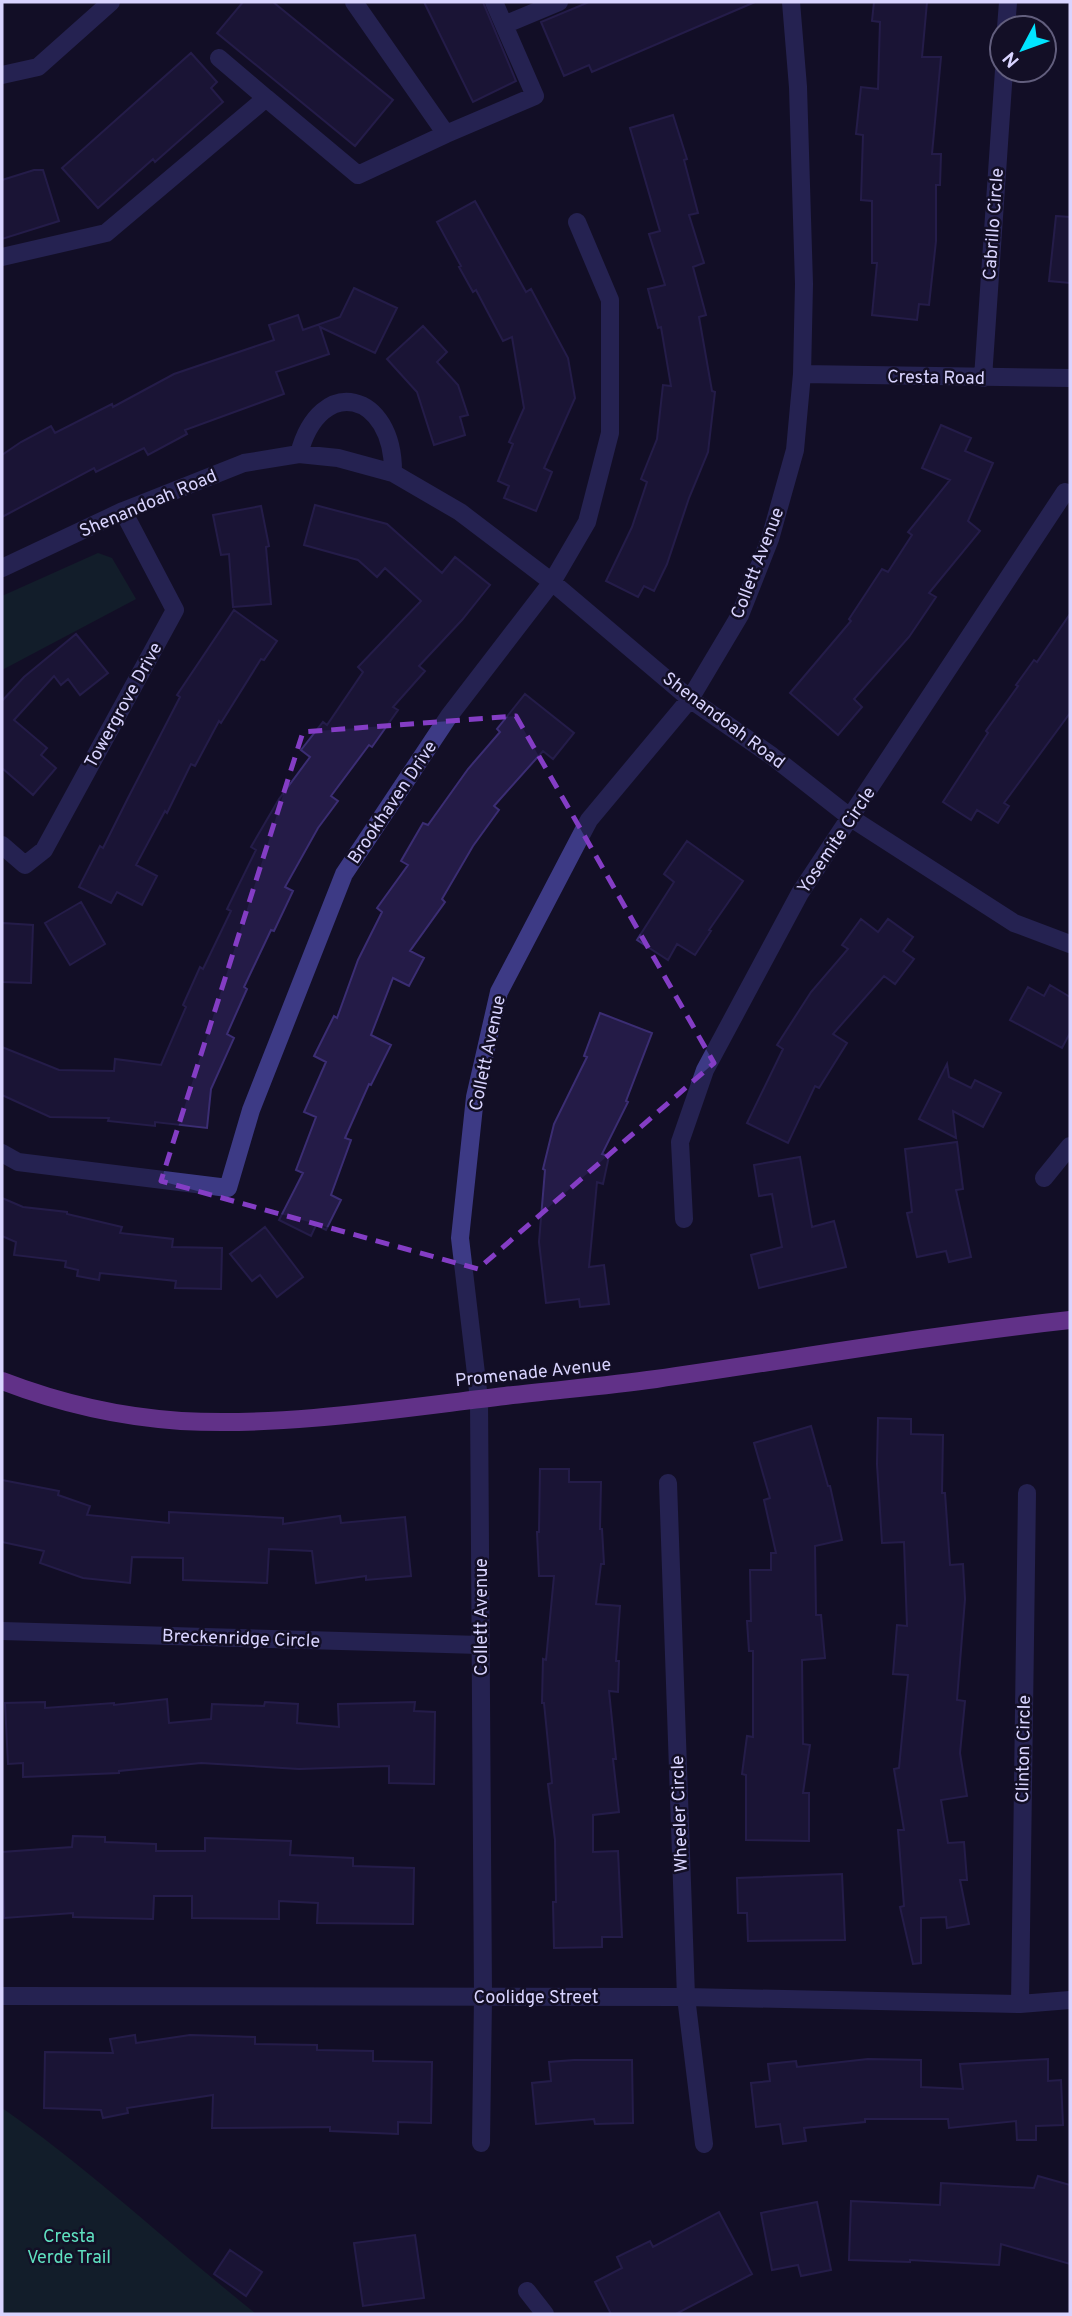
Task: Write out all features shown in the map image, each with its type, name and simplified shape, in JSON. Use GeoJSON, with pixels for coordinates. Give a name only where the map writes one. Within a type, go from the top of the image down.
{"type":"FeatureCollection","features":[{"type":"Feature","properties":{"kind":"main road","name":"Promenade Avenue"},"geometry":{"type":"LineString","coordinates":[[2,1381],[36,1394],[84,1407],[180,1421],[227,1422],[320,1416],[654,1379],[990,1329],[1070,1320]]}},
{"type":"Feature","properties":{"kind":"street"},"geometry":{"type":"LineString","coordinates":[[2,75],[38,67],[111,2]]}},
{"type":"Feature","properties":{"kind":"street"},"geometry":{"type":"LineString","coordinates":[[355,2],[446,134]]}},
{"type":"Feature","properties":{"kind":"street"},"geometry":{"type":"LineString","coordinates":[[219,58],[358,175],[535,96],[494,2]]}},
{"type":"Feature","properties":{"kind":"street"},"geometry":{"type":"LineString","coordinates":[[504,25],[559,2]]}},
{"type":"Feature","properties":{"kind":"street","name":"Collett Avenue"},"geometry":{"type":"LineString","coordinates":[[481,2143],[483,1998],[480,1399],[460,1238],[475,1097],[499,992],[589,820],[690,699],[740,615],[770,539],[795,450],[802,374],[804,284],[798,87],[791,2]]}},
{"type":"Feature","properties":{"kind":"street","name":"Cabrillo Circle"},"geometry":{"type":"LineString","coordinates":[[983,378],[1003,84]]}},
{"type":"Feature","properties":{"kind":"street"},"geometry":{"type":"LineString","coordinates":[[2,257],[106,233],[266,98]]}},
{"type":"Feature","properties":{"kind":"street","name":"Brookhaven Drive"},"geometry":{"type":"LineString","coordinates":[[2,1153],[18,1162],[228,1188],[251,1110],[344,874],[449,716],[552,582],[587,522],[610,433],[610,300],[577,222]]}},
{"type":"Feature","properties":{"kind":"street","name":"Cresta Road"},"geometry":{"type":"LineString","coordinates":[[802,374],[1070,378]]}},
{"type":"Feature","properties":{"kind":"street"},"geometry":{"type":"LineString","coordinates":[[299,454],[308,428],[319,415],[334,404],[357,404],[370,410],[381,422],[393,452],[393,472]]}},
{"type":"Feature","properties":{"kind":"street","name":"Shenandoah Road"},"geometry":{"type":"LineString","coordinates":[[2,568],[122,512],[244,463],[299,454],[338,458],[393,472],[460,512],[552,582],[690,699],[772,756],[851,818],[1014,923],[1070,944]]}},
{"type":"Feature","properties":{"kind":"street","name":"Yosemite Circle"},"geometry":{"type":"LineString","coordinates":[[684,1219],[680,1142],[705,1070],[800,893],[1065,492]]}},
{"type":"Feature","properties":{"kind":"street","name":"Towergrove Drive"},"geometry":{"type":"LineString","coordinates":[[2,845],[25,865],[44,850],[175,610],[122,512]]}},
{"type":"Feature","properties":{"kind":"street"},"geometry":{"type":"LineString","coordinates":[[1044,1178],[1070,1146]]}},
{"type":"Feature","properties":{"kind":"street","name":"Wheeler Circle"},"geometry":{"type":"LineString","coordinates":[[668,1483],[686,1997],[704,2144]]}},
{"type":"Feature","properties":{"kind":"street","name":"Clinton Circle"},"geometry":{"type":"LineString","coordinates":[[1020,2004],[1027,1493]]}},
{"type":"Feature","properties":{"kind":"street","name":"Breckenridge Circle"},"geometry":{"type":"LineString","coordinates":[[2,1631],[480,1645]]}},
{"type":"Feature","properties":{"kind":"street","name":"Coolidge Street"},"geometry":{"type":"LineString","coordinates":[[2,1996],[686,1997],[1020,2004],[1070,2000]]}},
{"type":"Feature","properties":{"kind":"street"},"geometry":{"type":"LineString","coordinates":[[527,2291],[545,2314]]}},
{"type":"Feature","properties":{"kind":"highlighted area"},"geometry":{"type":"Polygon","coordinates":[[[516,716],[714,1063],[478,1269],[161,1181],[303,732],[516,716]]]}},
{"type":"Feature","properties":{"kind":"green space"},"geometry":{"type":"Polygon","coordinates":[[[98,553],[112,558],[136,599],[2,670],[2,596],[98,553]]]}},
{"type":"Feature","properties":{"kind":"green space","name":"Cresta Verde Trail"},"geometry":{"type":"Polygon","coordinates":[[[2,2108],[99,2182],[256,2314],[2,2314],[2,2108]]]}},
{"type":"Feature","properties":{"kind":"building"},"geometry":{"type":"Polygon","coordinates":[[[243,2],[273,2],[393,100],[355,146],[217,33],[243,2]]]}},
{"type":"Feature","properties":{"kind":"building"},"geometry":{"type":"Polygon","coordinates":[[[424,2],[483,2],[516,81],[473,102],[424,2]]]}},
{"type":"Feature","properties":{"kind":"building"},"geometry":{"type":"Polygon","coordinates":[[[589,2],[755,2],[592,72],[589,65],[564,76],[541,22],[589,2]]]}},
{"type":"Feature","properties":{"kind":"building"},"geometry":{"type":"Polygon","coordinates":[[[874,2],[927,2],[922,57],[941,57],[932,154],[941,154],[940,185],[936,185],[936,241],[929,305],[919,304],[917,320],[872,315],[877,263],[872,263],[872,201],[861,200],[863,135],[856,134],[861,87],[878,89],[880,22],[872,21],[874,2]]]}},
{"type":"Feature","properties":{"kind":"building"},"geometry":{"type":"Polygon","coordinates":[[[191,53],[217,82],[211,88],[223,102],[98,208],[62,168],[191,53]]]}},
{"type":"Feature","properties":{"kind":"building"},"geometry":{"type":"Polygon","coordinates":[[[673,115],[687,159],[684,160],[698,213],[689,215],[704,263],[693,267],[706,315],[699,317],[712,391],[715,392],[708,452],[667,564],[654,591],[644,586],[638,597],[606,581],[632,527],[647,482],[641,479],[657,439],[663,385],[671,386],[661,327],[658,328],[648,289],[665,285],[649,234],[660,231],[630,128],[673,115]]]}},
{"type":"Feature","properties":{"kind":"building"},"geometry":{"type":"Polygon","coordinates":[[[34,170],[43,170],[59,221],[2,239],[2,180],[34,170]]]}},
{"type":"Feature","properties":{"kind":"building"},"geometry":{"type":"Polygon","coordinates":[[[475,201],[526,292],[531,289],[568,358],[575,398],[544,468],[552,472],[536,511],[504,498],[509,486],[498,481],[513,444],[509,442],[524,408],[512,337],[503,341],[476,290],[473,292],[459,267],[461,266],[437,222],[475,201]]]}},
{"type":"Feature","properties":{"kind":"building"},"geometry":{"type":"Polygon","coordinates":[[[1056,216],[1070,217],[1070,283],[1049,281],[1056,216]]]}},
{"type":"Feature","properties":{"kind":"building"},"geometry":{"type":"Polygon","coordinates":[[[354,288],[397,308],[375,353],[320,327],[329,354],[276,372],[284,394],[185,430],[187,434],[148,455],[144,448],[96,472],[94,468],[2,517],[2,455],[21,442],[51,426],[55,433],[112,404],[113,407],[174,374],[274,340],[269,325],[298,315],[303,330],[340,317],[354,288]]]}},
{"type":"Feature","properties":{"kind":"building"},"geometry":{"type":"Polygon","coordinates":[[[423,326],[447,352],[437,362],[458,385],[468,415],[460,417],[465,435],[434,445],[417,392],[387,359],[423,326]]]}},
{"type":"Feature","properties":{"kind":"building"},"geometry":{"type":"Polygon","coordinates":[[[941,425],[971,438],[965,451],[993,463],[968,521],[980,531],[929,593],[936,597],[909,637],[854,699],[862,707],[838,735],[790,693],[851,621],[849,619],[882,569],[888,572],[912,535],[908,532],[950,480],[922,468],[941,425]]]}},
{"type":"Feature","properties":{"kind":"building"},"geometry":{"type":"Polygon","coordinates":[[[315,505],[387,524],[442,573],[455,557],[490,585],[419,666],[425,671],[393,707],[398,710],[372,747],[369,745],[331,796],[338,801],[318,828],[285,887],[293,891],[244,987],[247,989],[227,1034],[234,1038],[211,1089],[207,1128],[155,1122],[155,1126],[108,1121],[109,1118],[50,1117],[2,1095],[2,1047],[59,1070],[114,1071],[115,1059],[161,1065],[200,967],[203,969],[231,911],[227,909],[256,850],[251,847],[279,799],[310,757],[301,750],[323,722],[327,725],[363,672],[358,667],[421,601],[385,568],[377,577],[358,560],[304,545],[315,505]]]}},
{"type":"Feature","properties":{"kind":"building"},"geometry":{"type":"Polygon","coordinates":[[[261,506],[269,546],[266,547],[271,604],[233,607],[229,554],[221,555],[213,515],[261,506]]]}},
{"type":"Feature","properties":{"kind":"building"},"geometry":{"type":"Polygon","coordinates":[[[234,610],[277,641],[264,660],[261,659],[221,723],[219,721],[195,766],[191,764],[167,813],[165,811],[136,865],[157,876],[142,905],[117,892],[111,903],[79,887],[100,846],[103,848],[180,697],[177,695],[234,610]]]}},
{"type":"Feature","properties":{"kind":"building"},"geometry":{"type":"Polygon","coordinates":[[[1070,614],[1070,713],[1004,803],[1009,806],[998,823],[977,810],[971,820],[943,802],[988,733],[986,731],[1018,686],[1016,685],[1034,660],[1037,662],[1070,614]]]}},
{"type":"Feature","properties":{"kind":"building"},"geometry":{"type":"Polygon","coordinates":[[[76,634],[108,673],[80,695],[68,679],[61,685],[54,676],[14,720],[47,748],[41,755],[56,768],[33,795],[2,768],[2,701],[24,677],[76,634]]]}},
{"type":"Feature","properties":{"kind":"building"},"geometry":{"type":"Polygon","coordinates":[[[525,694],[574,733],[553,759],[543,751],[494,806],[499,810],[473,846],[442,899],[445,902],[410,951],[424,958],[409,986],[393,978],[371,1035],[391,1045],[371,1085],[369,1084],[345,1138],[351,1140],[331,1195],[341,1200],[326,1230],[316,1225],[311,1236],[279,1220],[303,1173],[296,1170],[316,1117],[304,1112],[326,1062],[314,1056],[334,1016],[337,1018],[358,960],[382,912],[377,908],[408,865],[401,861],[423,823],[428,825],[468,769],[500,732],[497,729],[525,694]]]}},
{"type":"Feature","properties":{"kind":"building"},"geometry":{"type":"Polygon","coordinates":[[[687,841],[743,881],[695,955],[677,944],[668,960],[637,940],[674,882],[664,874],[687,841]]]}},
{"type":"Feature","properties":{"kind":"building"},"geometry":{"type":"Polygon","coordinates":[[[81,902],[105,944],[70,965],[45,923],[81,902]]]}},
{"type":"Feature","properties":{"kind":"building"},"geometry":{"type":"Polygon","coordinates":[[[861,919],[878,932],[888,919],[913,937],[903,951],[914,959],[895,984],[884,976],[833,1034],[847,1043],[819,1088],[815,1086],[788,1143],[747,1123],[783,1049],[777,1045],[811,992],[848,949],[842,945],[861,919]]]}},
{"type":"Feature","properties":{"kind":"building"},"geometry":{"type":"Polygon","coordinates":[[[2,923],[33,925],[31,983],[2,982],[2,923]]]}},
{"type":"Feature","properties":{"kind":"building"},"geometry":{"type":"Polygon","coordinates":[[[1050,985],[1070,997],[1070,1033],[1062,1048],[1010,1020],[1028,987],[1044,996],[1050,985]]]}},
{"type":"Feature","properties":{"kind":"building"},"geometry":{"type":"Polygon","coordinates":[[[600,1013],[652,1033],[626,1101],[628,1102],[602,1154],[609,1156],[603,1184],[597,1182],[589,1267],[604,1265],[609,1304],[580,1307],[579,1299],[546,1303],[539,1242],[543,1169],[554,1124],[587,1057],[584,1056],[600,1013]]]}},
{"type":"Feature","properties":{"kind":"building"},"geometry":{"type":"Polygon","coordinates":[[[947,1064],[949,1077],[971,1088],[975,1080],[1001,1093],[983,1127],[953,1111],[956,1138],[919,1119],[947,1064]]]}},
{"type":"Feature","properties":{"kind":"building"},"geometry":{"type":"Polygon","coordinates":[[[957,1142],[963,1189],[956,1190],[971,1257],[949,1262],[946,1251],[917,1257],[907,1213],[912,1212],[905,1149],[957,1142]]]}},
{"type":"Feature","properties":{"kind":"building"},"geometry":{"type":"Polygon","coordinates":[[[800,1157],[812,1227],[834,1221],[846,1267],[759,1288],[751,1255],[782,1247],[772,1194],[759,1196],[754,1165],[800,1157]]]}},
{"type":"Feature","properties":{"kind":"building"},"geometry":{"type":"Polygon","coordinates":[[[2,1198],[23,1207],[67,1212],[122,1227],[120,1233],[173,1239],[172,1247],[222,1248],[221,1289],[175,1288],[176,1281],[100,1273],[99,1280],[77,1276],[78,1270],[65,1267],[66,1261],[14,1255],[16,1242],[2,1236],[2,1198]]]}},
{"type":"Feature","properties":{"kind":"building"},"geometry":{"type":"Polygon","coordinates":[[[265,1227],[303,1277],[277,1297],[260,1275],[252,1281],[230,1254],[265,1227]]]}},
{"type":"Feature","properties":{"kind":"building"},"geometry":{"type":"Polygon","coordinates":[[[878,1418],[911,1419],[911,1434],[943,1435],[942,1493],[945,1493],[950,1565],[963,1564],[965,1599],[957,1700],[965,1701],[960,1753],[967,1796],[941,1800],[948,1843],[964,1842],[967,1880],[960,1880],[969,1924],[947,1928],[946,1917],[921,1918],[921,1963],[913,1964],[900,1907],[904,1906],[898,1830],[904,1830],[894,1769],[899,1768],[908,1675],[893,1674],[897,1625],[907,1626],[904,1542],[882,1543],[877,1464],[878,1418]]]}},
{"type":"Feature","properties":{"kind":"building"},"geometry":{"type":"Polygon","coordinates":[[[811,1426],[830,1486],[842,1540],[815,1546],[816,1615],[821,1615],[825,1658],[802,1660],[803,1744],[810,1745],[803,1793],[809,1793],[809,1841],[746,1840],[746,1775],[742,1774],[747,1736],[753,1737],[753,1651],[749,1651],[747,1621],[751,1621],[750,1570],[771,1570],[771,1553],[776,1553],[764,1500],[770,1498],[754,1443],[811,1426]]]}},
{"type":"Feature","properties":{"kind":"building"},"geometry":{"type":"Polygon","coordinates":[[[540,1469],[569,1469],[569,1482],[601,1482],[600,1529],[604,1564],[601,1564],[596,1604],[620,1606],[616,1661],[619,1661],[618,1692],[609,1691],[619,1812],[593,1815],[593,1852],[618,1851],[622,1937],[602,1937],[602,1947],[554,1948],[555,1840],[548,1784],[552,1783],[542,1703],[543,1659],[546,1660],[554,1576],[539,1576],[537,1532],[540,1469]]]}},
{"type":"Feature","properties":{"kind":"building"},"geometry":{"type":"Polygon","coordinates":[[[2,1480],[59,1491],[58,1495],[90,1506],[87,1515],[169,1523],[169,1512],[283,1518],[283,1524],[340,1516],[341,1523],[405,1517],[411,1576],[366,1580],[366,1576],[316,1583],[312,1551],[269,1549],[267,1583],[183,1580],[183,1558],[132,1557],[130,1583],[83,1578],[40,1563],[44,1551],[2,1542],[2,1480]]]}},
{"type":"Feature","properties":{"kind":"building"},"geometry":{"type":"Polygon","coordinates":[[[167,1699],[169,1723],[211,1719],[212,1704],[264,1706],[265,1702],[298,1704],[297,1723],[339,1727],[338,1704],[415,1702],[414,1711],[435,1712],[434,1784],[389,1783],[389,1766],[299,1769],[201,1763],[119,1773],[23,1777],[23,1763],[8,1764],[5,1703],[45,1702],[45,1708],[167,1699]]]}},
{"type":"Feature","properties":{"kind":"building"},"geometry":{"type":"Polygon","coordinates":[[[73,1836],[105,1837],[105,1842],[156,1844],[156,1851],[205,1851],[205,1838],[291,1841],[290,1855],[353,1858],[353,1866],[414,1868],[413,1924],[317,1923],[318,1903],[279,1901],[279,1919],[192,1918],[192,1896],[154,1896],[153,1919],[73,1917],[73,1913],[4,1918],[2,1852],[72,1847],[73,1836]]]}},
{"type":"Feature","properties":{"kind":"building"},"geometry":{"type":"Polygon","coordinates":[[[842,1874],[845,1940],[748,1941],[747,1913],[738,1913],[737,1878],[842,1874]]]}},
{"type":"Feature","properties":{"kind":"building"},"geometry":{"type":"Polygon","coordinates":[[[135,2035],[136,2043],[190,2035],[255,2037],[255,2044],[317,2045],[317,2050],[373,2051],[373,2061],[432,2062],[431,2123],[398,2122],[398,2134],[330,2131],[330,2127],[212,2128],[213,2095],[127,2108],[128,2113],[103,2118],[101,2110],[44,2108],[45,2052],[113,2053],[110,2039],[135,2035]]]}},
{"type":"Feature","properties":{"kind":"building"},"geometry":{"type":"Polygon","coordinates":[[[868,2059],[921,2060],[921,2087],[963,2089],[960,2064],[1048,2059],[1048,2081],[1061,2080],[1063,2125],[1036,2126],[1036,2140],[1017,2140],[1016,2121],[949,2128],[948,2119],[865,2119],[865,2122],[804,2128],[806,2141],[783,2144],[780,2124],[756,2127],[751,2083],[770,2081],[768,2064],[796,2061],[797,2067],[868,2059]]]}},
{"type":"Feature","properties":{"kind":"building"},"geometry":{"type":"Polygon","coordinates":[[[632,2060],[633,2123],[595,2124],[594,2119],[536,2124],[532,2083],[551,2081],[549,2062],[632,2060]]]}},
{"type":"Feature","properties":{"kind":"building"},"geometry":{"type":"Polygon","coordinates":[[[1038,2176],[1070,2185],[1070,2264],[1001,2244],[999,2265],[849,2260],[851,2201],[940,2205],[941,2183],[1034,2188],[1038,2176]]]}},
{"type":"Feature","properties":{"kind":"building"},"geometry":{"type":"Polygon","coordinates":[[[817,2202],[831,2270],[801,2276],[798,2265],[772,2270],[761,2213],[817,2202]]]}},
{"type":"Feature","properties":{"kind":"building"},"geometry":{"type":"Polygon","coordinates":[[[719,2212],[752,2274],[676,2314],[611,2314],[595,2282],[622,2268],[617,2257],[650,2241],[653,2247],[719,2212]]]}},
{"type":"Feature","properties":{"kind":"building"},"geometry":{"type":"Polygon","coordinates":[[[415,2235],[424,2298],[363,2306],[354,2243],[415,2235]]]}},
{"type":"Feature","properties":{"kind":"building"},"geometry":{"type":"Polygon","coordinates":[[[230,2250],[262,2272],[246,2296],[214,2274],[230,2250]]]}}]}
